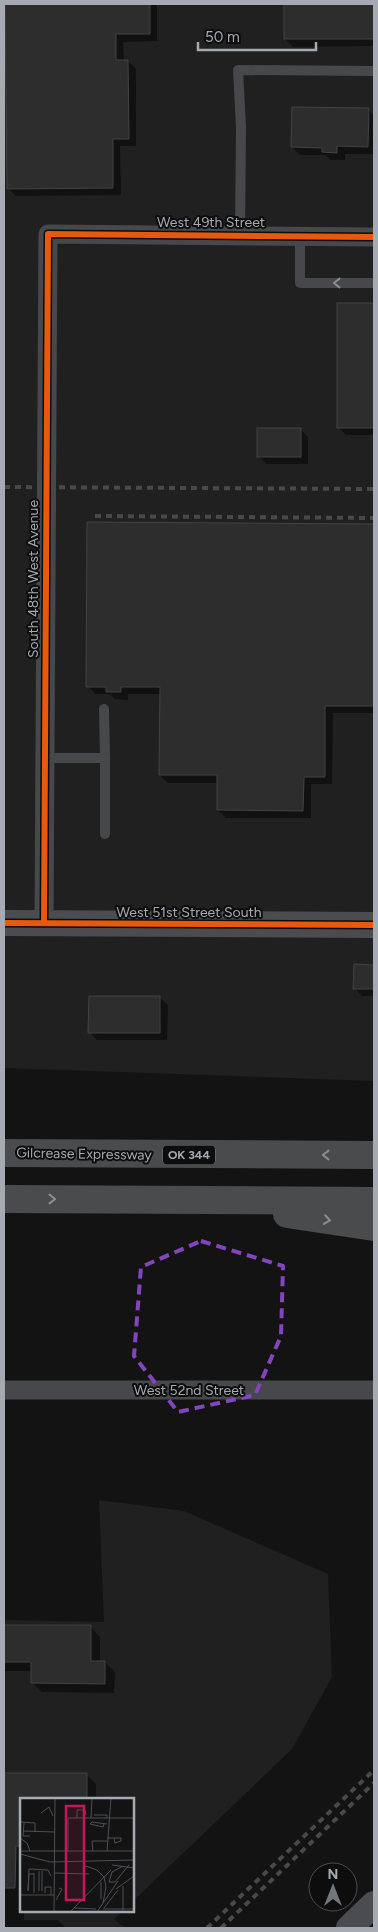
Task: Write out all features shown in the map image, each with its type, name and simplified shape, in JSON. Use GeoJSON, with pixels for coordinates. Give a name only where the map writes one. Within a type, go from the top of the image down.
{"type":"FeatureCollection","features":[{"type":"Feature","properties":{"kind":"highway","name":"Gilcrease Expressway"},"geometry":{"type":"LineString","coordinates":[[4,1153],[374,1155]]}},
{"type":"Feature","properties":{"kind":"highway"},"geometry":{"type":"LineString","coordinates":[[4,1199],[374,1200]]}},
{"type":"Feature","properties":{"kind":"highway"},"geometry":{"type":"LineString","coordinates":[[192,1199],[374,1227]]}},
{"type":"Feature","properties":{"kind":"street","name":"West 49th Street"},"geometry":{"type":"LineString","coordinates":[[48,234],[374,236]]}},
{"type":"Feature","properties":{"kind":"street","name":"South 48th West Avenue"},"geometry":{"type":"LineString","coordinates":[[44,923],[48,234]]}},
{"type":"Feature","properties":{"kind":"street","name":"West 51st Street South"},"geometry":{"type":"LineString","coordinates":[[4,923],[374,925]]}},
{"type":"Feature","properties":{"kind":"street","name":"West 52nd Street"},"geometry":{"type":"LineString","coordinates":[[4,1390],[374,1390]]}},
{"type":"Feature","properties":{"kind":"street"},"geometry":{"type":"LineString","coordinates":[[348,1928],[374,1904]]}},
{"type":"Feature","properties":{"kind":"lane"},"geometry":{"type":"LineString","coordinates":[[240,235],[241,127],[238,70],[374,71]]}},
{"type":"Feature","properties":{"kind":"lane"},"geometry":{"type":"LineString","coordinates":[[300,236],[300,282],[374,283]]}},
{"type":"Feature","properties":{"kind":"lane"},"geometry":{"type":"LineString","coordinates":[[104,709],[105,834]]}},
{"type":"Feature","properties":{"kind":"lane"},"geometry":{"type":"LineString","coordinates":[[45,758],[105,758]]}},
{"type":"Feature","properties":{"kind":"highlighted area"},"geometry":{"type":"Polygon","coordinates":[[[201,1241],[283,1266],[281,1336],[255,1395],[178,1412],[134,1356],[141,1267],[201,1241]]]}},
{"type":"Feature","properties":{"kind":"shaded area"},"geometry":{"type":"Polygon","coordinates":[[[4,4],[374,4],[374,1081],[4,1068],[4,4]]]}},
{"type":"Feature","properties":{"kind":"shaded area"},"geometry":{"type":"Polygon","coordinates":[[[99,1500],[184,1511],[328,1574],[332,1677],[292,1749],[134,1900],[134,1798],[20,1798],[20,1912],[122,1912],[114,1919],[125,1928],[4,1928],[4,1620],[104,1622],[99,1500]]]}},
{"type":"Feature","properties":{"kind":"building"},"geometry":{"type":"Polygon","coordinates":[[[5,4],[150,4],[150,34],[116,34],[116,60],[128,60],[129,139],[113,139],[113,188],[7,189],[5,4]]]}},
{"type":"Feature","properties":{"kind":"building"},"geometry":{"type":"Polygon","coordinates":[[[284,4],[374,4],[374,39],[284,39],[284,4]]]}},
{"type":"Feature","properties":{"kind":"building"},"geometry":{"type":"Polygon","coordinates":[[[292,107],[369,108],[368,147],[337,146],[337,153],[322,152],[322,148],[291,147],[292,107]]]}},
{"type":"Feature","properties":{"kind":"building"},"geometry":{"type":"Polygon","coordinates":[[[337,303],[374,303],[374,428],[337,428],[337,303]]]}},
{"type":"Feature","properties":{"kind":"building"},"geometry":{"type":"Polygon","coordinates":[[[257,428],[301,428],[301,457],[257,457],[257,428]]]}},
{"type":"Feature","properties":{"kind":"building"},"geometry":{"type":"Polygon","coordinates":[[[87,522],[374,524],[374,706],[325,706],[325,777],[304,777],[303,811],[217,810],[217,775],[159,775],[160,687],[121,687],[121,692],[106,692],[106,687],[86,687],[87,522]]]}},
{"type":"Feature","properties":{"kind":"building"},"geometry":{"type":"Polygon","coordinates":[[[354,964],[374,965],[374,989],[353,989],[354,964]]]}},
{"type":"Feature","properties":{"kind":"building"},"geometry":{"type":"Polygon","coordinates":[[[89,996],[160,996],[160,1033],[88,1033],[89,996]]]}},
{"type":"Feature","properties":{"kind":"building"},"geometry":{"type":"Polygon","coordinates":[[[4,1625],[91,1625],[91,1661],[105,1661],[105,1684],[31,1683],[31,1662],[4,1662],[4,1625]]]}},
{"type":"Feature","properties":{"kind":"building"},"geometry":{"type":"Polygon","coordinates":[[[4,1773],[87,1773],[87,1798],[20,1798],[20,1846],[16,1846],[15,1888],[4,1888],[4,1773]]]}},
{"type":"Feature","properties":{"kind":"railway"},"geometry":{"type":"LineString","coordinates":[[4,487],[374,489]]}},
{"type":"Feature","properties":{"kind":"railway"},"geometry":{"type":"LineString","coordinates":[[95,516],[374,518]]}},
{"type":"Feature","properties":{"kind":"railway"},"geometry":{"type":"LineString","coordinates":[[207,1928],[374,1770]]}},
{"type":"Feature","properties":{"kind":"railway"},"geometry":{"type":"LineString","coordinates":[[221,1928],[374,1783]]}},
{"type":"Feature","properties":{"kind":"cycle path"},"geometry":{"type":"LineString","coordinates":[[44,923],[48,234],[374,237]]}},
{"type":"Feature","properties":{"kind":"cycle path"},"geometry":{"type":"LineString","coordinates":[[4,923],[374,925]]}}]}
